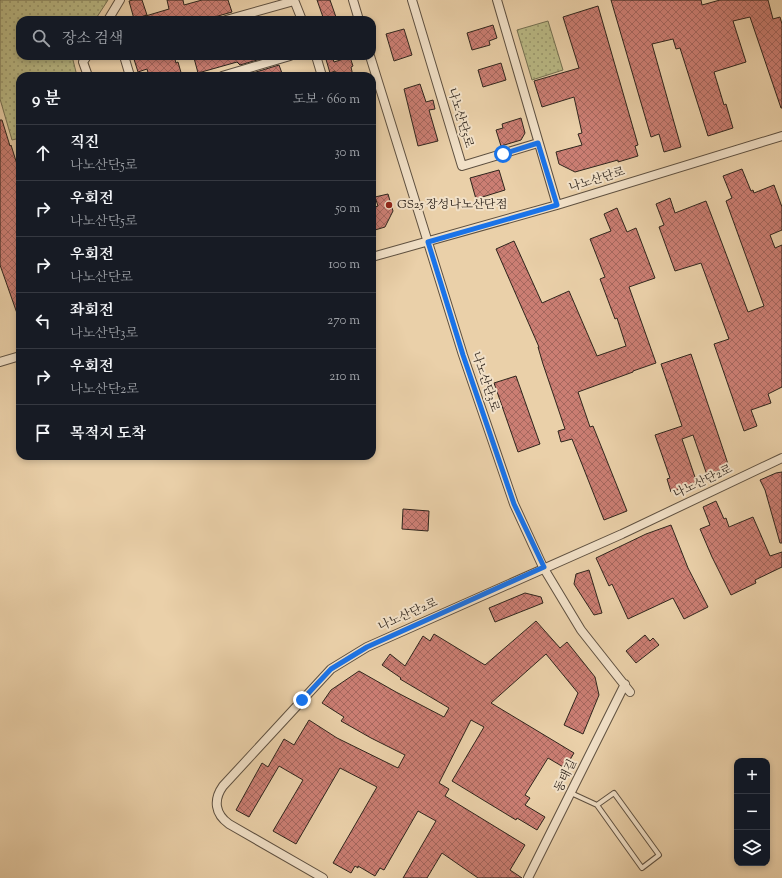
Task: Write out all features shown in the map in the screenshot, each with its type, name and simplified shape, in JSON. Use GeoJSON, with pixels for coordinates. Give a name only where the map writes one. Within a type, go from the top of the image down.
{"type":"FeatureCollection","features":[{"type":"Feature","properties":{"kind":"street"},"geometry":{"type":"LineString","coordinates":[[112,16],[120,0]]}},
{"type":"Feature","properties":{"kind":"street"},"geometry":{"type":"LineString","coordinates":[[240,16],[294,0],[300,16]]}},
{"type":"Feature","properties":{"kind":"street"},"geometry":{"type":"LineString","coordinates":[[353,0],[358,16]]}},
{"type":"Feature","properties":{"kind":"street","name":"나노산단5로"},"geometry":{"type":"LineString","coordinates":[[412,0],[462,166],[538,143]]}},
{"type":"Feature","properties":{"kind":"street"},"geometry":{"type":"LineString","coordinates":[[497,0],[557,205]]}},
{"type":"Feature","properties":{"kind":"street"},"geometry":{"type":"LineString","coordinates":[[84,60],[83,62],[87,72]]}},
{"type":"Feature","properties":{"kind":"street"},"geometry":{"type":"LineString","coordinates":[[125,60],[129,72]]}},
{"type":"Feature","properties":{"kind":"street"},"geometry":{"type":"LineString","coordinates":[[236,72],[276,60]]}},
{"type":"Feature","properties":{"kind":"street"},"geometry":{"type":"LineString","coordinates":[[317,60],[321,72]]}},
{"type":"Feature","properties":{"kind":"street","name":"나노산단3로"},"geometry":{"type":"LineString","coordinates":[[371,60],[375,72]]}},
{"type":"Feature","properties":{"kind":"street","name":"나노산단3로"},"geometry":{"type":"LineString","coordinates":[[376,75],[463,355],[514,504],[544,567],[581,630],[630,692]]}},
{"type":"Feature","properties":{"kind":"street","name":"나노산단로"},"geometry":{"type":"LineString","coordinates":[[376,256],[557,205],[782,136]]}},
{"type":"Feature","properties":{"kind":"street"},"geometry":{"type":"LineString","coordinates":[[0,362],[16,357]]}},
{"type":"Feature","properties":{"kind":"street","name":"나노산단2로"},"geometry":{"type":"LineString","coordinates":[[323,878],[223,820],[218,814],[216,800],[218,792],[223,786],[331,669],[367,647],[544,567],[622,534],[782,458]]}},
{"type":"Feature","properties":{"kind":"street","name":"동태길"},"geometry":{"type":"LineString","coordinates":[[528,878],[625,684]]}},
{"type":"Feature","properties":{"kind":"lane"},"geometry":{"type":"LineString","coordinates":[[571,792],[597,805],[642,868],[659,855],[614,793],[597,805]]}},
{"type":"Feature","properties":{"kind":"green space"},"geometry":{"type":"Polygon","coordinates":[[[0,0],[108,0],[98,16],[16,16],[16,60],[73,60],[76,72],[16,72],[16,139],[12,140],[0,99],[0,0]]]}},
{"type":"Feature","properties":{"kind":"green space"},"geometry":{"type":"Polygon","coordinates":[[[548,21],[563,70],[532,80],[517,30],[548,21]]]}},
{"type":"Feature","properties":{"kind":"building"},"geometry":{"type":"Polygon","coordinates":[[[142,0],[147,15],[133,16],[129,1],[142,0]]]}},
{"type":"Feature","properties":{"kind":"building"},"geometry":{"type":"Polygon","coordinates":[[[167,0],[183,0],[184,5],[202,0],[228,0],[232,12],[218,16],[146,16],[169,9],[167,0]]]}},
{"type":"Feature","properties":{"kind":"building"},"geometry":{"type":"Polygon","coordinates":[[[317,0],[330,0],[336,16],[323,16],[317,0]]]}},
{"type":"Feature","properties":{"kind":"building"},"geometry":{"type":"Polygon","coordinates":[[[611,0],[701,0],[702,5],[720,0],[768,0],[773,19],[780,17],[782,24],[782,108],[750,17],[733,21],[746,62],[714,72],[733,128],[708,136],[680,48],[676,49],[673,39],[652,44],[681,147],[664,152],[659,134],[651,137],[611,0]]]}},
{"type":"Feature","properties":{"kind":"building"},"geometry":{"type":"Polygon","coordinates":[[[598,6],[638,145],[635,146],[638,156],[575,172],[559,164],[556,152],[582,145],[578,134],[582,133],[574,97],[542,107],[534,81],[579,68],[563,17],[598,6]]]}},
{"type":"Feature","properties":{"kind":"building"},"geometry":{"type":"Polygon","coordinates":[[[493,25],[497,38],[489,41],[490,45],[472,50],[467,33],[493,25]]]}},
{"type":"Feature","properties":{"kind":"building"},"geometry":{"type":"Polygon","coordinates":[[[404,29],[412,55],[394,61],[386,34],[404,29]]]}},
{"type":"Feature","properties":{"kind":"building"},"geometry":{"type":"Polygon","coordinates":[[[134,60],[175,60],[176,63],[178,62],[181,72],[148,72],[147,69],[138,72],[134,60]]]}},
{"type":"Feature","properties":{"kind":"building"},"geometry":{"type":"Polygon","coordinates":[[[195,60],[257,60],[240,65],[237,62],[198,72],[195,60]]]}},
{"type":"Feature","properties":{"kind":"building"},"geometry":{"type":"Polygon","coordinates":[[[326,60],[333,60],[334,62],[340,60],[351,60],[353,66],[351,67],[352,72],[330,72],[326,60]]]}},
{"type":"Feature","properties":{"kind":"building"},"geometry":{"type":"Polygon","coordinates":[[[501,63],[506,80],[483,87],[478,70],[501,63]]]}},
{"type":"Feature","properties":{"kind":"building"},"geometry":{"type":"Polygon","coordinates":[[[279,65],[282,72],[256,72],[279,65]]]}},
{"type":"Feature","properties":{"kind":"building"},"geometry":{"type":"Polygon","coordinates":[[[420,84],[426,102],[433,100],[435,109],[429,110],[438,141],[418,146],[404,89],[420,84]]]}},
{"type":"Feature","properties":{"kind":"building"},"geometry":{"type":"Polygon","coordinates":[[[521,118],[525,133],[521,140],[501,146],[496,130],[503,128],[502,124],[521,118]]]}},
{"type":"Feature","properties":{"kind":"building"},"geometry":{"type":"Polygon","coordinates":[[[0,120],[2,120],[16,161],[16,310],[0,265],[0,120]]]}},
{"type":"Feature","properties":{"kind":"building"},"geometry":{"type":"Polygon","coordinates":[[[742,169],[751,191],[753,190],[754,193],[774,185],[782,207],[782,230],[770,235],[775,248],[782,245],[782,387],[768,394],[771,403],[751,410],[757,426],[744,431],[714,344],[729,339],[701,263],[675,271],[659,227],[664,225],[656,204],[670,198],[675,213],[706,201],[748,312],[764,306],[726,201],[732,198],[723,176],[742,169]]]}},
{"type":"Feature","properties":{"kind":"building"},"geometry":{"type":"Polygon","coordinates":[[[499,170],[505,190],[476,199],[470,178],[499,170]]]}},
{"type":"Feature","properties":{"kind":"building"},"geometry":{"type":"Polygon","coordinates":[[[388,194],[393,211],[385,227],[376,230],[376,207],[378,206],[376,197],[388,194]]]}},
{"type":"Feature","properties":{"kind":"building"},"geometry":{"type":"Polygon","coordinates":[[[617,208],[627,232],[636,228],[655,278],[629,287],[656,363],[578,392],[590,427],[593,426],[627,511],[604,520],[572,439],[561,442],[558,431],[565,429],[543,364],[539,347],[496,249],[514,241],[542,303],[569,291],[597,356],[626,346],[617,318],[615,319],[600,279],[605,277],[590,239],[611,231],[604,214],[617,208]]]}},
{"type":"Feature","properties":{"kind":"building"},"geometry":{"type":"Polygon","coordinates":[[[691,354],[729,467],[707,475],[693,435],[682,439],[697,483],[671,492],[667,479],[670,478],[655,435],[682,426],[661,364],[691,354]]]}},
{"type":"Feature","properties":{"kind":"building"},"geometry":{"type":"Polygon","coordinates":[[[516,376],[540,444],[518,452],[494,383],[516,376]]]}},
{"type":"Feature","properties":{"kind":"building"},"geometry":{"type":"Polygon","coordinates":[[[782,472],[782,543],[780,543],[765,490],[760,480],[782,472]]]}},
{"type":"Feature","properties":{"kind":"building"},"geometry":{"type":"Polygon","coordinates":[[[716,501],[724,519],[726,518],[729,527],[753,517],[770,556],[782,552],[782,567],[755,580],[756,583],[731,595],[700,529],[710,525],[703,507],[716,501]]]}},
{"type":"Feature","properties":{"kind":"building"},"geometry":{"type":"Polygon","coordinates":[[[403,509],[429,511],[428,531],[402,529],[403,509]]]}},
{"type":"Feature","properties":{"kind":"building"},"geometry":{"type":"Polygon","coordinates":[[[671,525],[688,568],[708,607],[684,619],[673,598],[628,619],[612,584],[609,586],[596,558],[646,534],[671,525]]]}},
{"type":"Feature","properties":{"kind":"building"},"geometry":{"type":"Polygon","coordinates":[[[589,570],[602,613],[594,615],[574,584],[576,574],[589,570]]]}},
{"type":"Feature","properties":{"kind":"building"},"geometry":{"type":"Polygon","coordinates":[[[525,593],[541,597],[543,603],[495,622],[489,608],[525,593]]]}},
{"type":"Feature","properties":{"kind":"building"},"geometry":{"type":"Polygon","coordinates":[[[536,621],[560,648],[567,642],[595,677],[599,695],[583,734],[564,725],[578,693],[546,654],[491,703],[574,753],[565,768],[548,758],[525,795],[530,798],[525,805],[545,817],[537,830],[517,818],[516,820],[452,781],[484,727],[471,720],[439,783],[449,789],[445,796],[525,845],[510,870],[522,878],[478,878],[442,853],[427,878],[403,878],[436,821],[418,811],[384,870],[380,868],[375,876],[358,866],[358,868],[355,866],[351,873],[333,863],[377,787],[340,768],[296,844],[273,831],[303,780],[279,766],[249,817],[236,810],[262,763],[268,767],[284,739],[294,745],[309,720],[337,738],[398,768],[405,755],[341,721],[344,717],[322,703],[331,690],[359,671],[444,717],[449,708],[400,679],[401,678],[382,665],[390,654],[405,666],[423,636],[430,641],[434,634],[485,665],[536,621]]]}},
{"type":"Feature","properties":{"kind":"building"},"geometry":{"type":"Polygon","coordinates":[[[645,635],[650,641],[653,638],[659,645],[636,663],[626,651],[645,635]]]}},
{"type":"Feature","properties":{"kind":"place","name":"GS25 장성나노산단점"},"geometry":{"type":"Point","coordinates":[389,205]}},
{"type":"Feature","properties":{"kind":"route"},"geometry":{"type":"LineString","coordinates":[[302,700],[331,669],[367,647],[544,567],[514,504],[463,355],[428,242],[557,205],[538,143],[503,154]]}}]}
